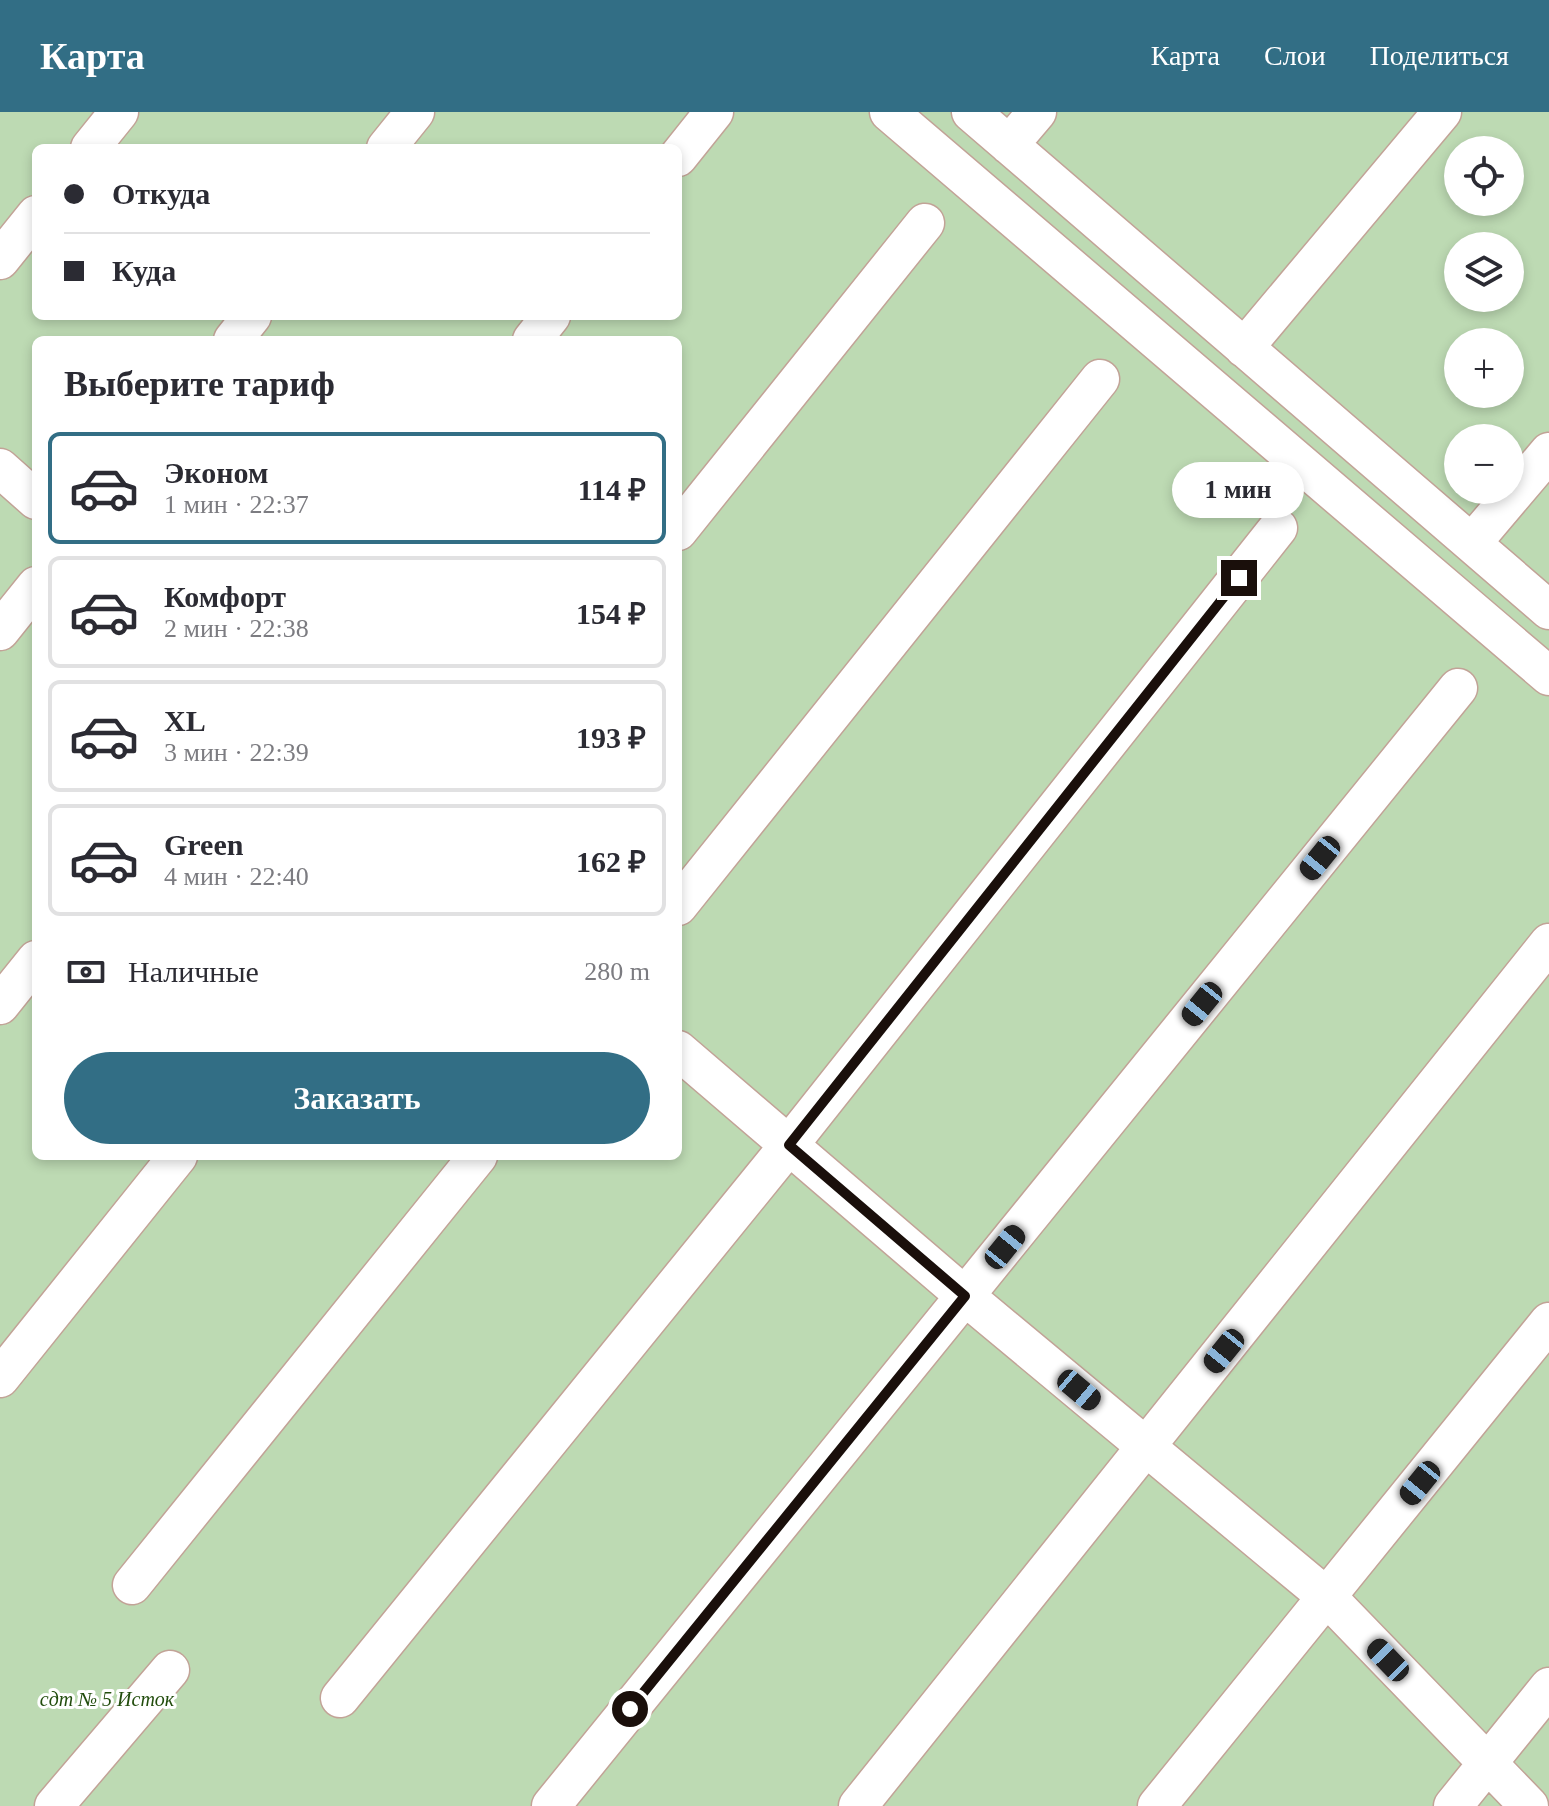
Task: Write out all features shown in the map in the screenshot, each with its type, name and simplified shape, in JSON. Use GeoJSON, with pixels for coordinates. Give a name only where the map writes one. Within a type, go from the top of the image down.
{"type":"FeatureCollection","features":[{"type":"Feature","properties":{"kind":"street"},"geometry":{"type":"LineString","coordinates":[[389,144],[415,112]]}},
{"type":"Feature","properties":{"kind":"street"},"geometry":{"type":"LineString","coordinates":[[682,152],[714,112]]}},
{"type":"Feature","properties":{"kind":"street"},"geometry":{"type":"LineString","coordinates":[[889,112],[1549,676]]}},
{"type":"Feature","properties":{"kind":"street"},"geometry":{"type":"LineString","coordinates":[[971,112],[1549,610]]}},
{"type":"Feature","properties":{"kind":"street"},"geometry":{"type":"LineString","coordinates":[[1009,145],[1037,112]]}},
{"type":"Feature","properties":{"kind":"street"},"geometry":{"type":"LineString","coordinates":[[1244,348],[1442,112]]}},
{"type":"Feature","properties":{"kind":"street"},"geometry":{"type":"LineString","coordinates":[[93,144],[117,113]]}},
{"type":"Feature","properties":{"kind":"street"},"geometry":{"type":"LineString","coordinates":[[0,260],[32,220]]}},
{"type":"Feature","properties":{"kind":"street"},"geometry":{"type":"LineString","coordinates":[[682,526],[925,223]]}},
{"type":"Feature","properties":{"kind":"street"},"geometry":{"type":"LineString","coordinates":[[236,336],[249,320]]}},
{"type":"Feature","properties":{"kind":"street"},"geometry":{"type":"LineString","coordinates":[[535,336],[548,320]]}},
{"type":"Feature","properties":{"kind":"street"},"geometry":{"type":"LineString","coordinates":[[682,901],[1100,379]]}},
{"type":"Feature","properties":{"kind":"street"},"geometry":{"type":"LineString","coordinates":[[1472,543],[1549,452]]}},
{"type":"Feature","properties":{"kind":"street"},"geometry":{"type":"LineString","coordinates":[[0,468],[32,496]]}},
{"type":"Feature","properties":{"kind":"street"},"geometry":{"type":"LineString","coordinates":[[340,1698],[789,1145],[1278,528]]}},
{"type":"Feature","properties":{"kind":"street"},"geometry":{"type":"LineString","coordinates":[[0,631],[32,591]]}},
{"type":"Feature","properties":{"kind":"street"},"geometry":{"type":"LineString","coordinates":[[551,1806],[1458,688]]}},
{"type":"Feature","properties":{"kind":"street"},"geometry":{"type":"LineString","coordinates":[[858,1806],[1549,943]]}},
{"type":"Feature","properties":{"kind":"street"},"geometry":{"type":"LineString","coordinates":[[0,1005],[32,965]]}},
{"type":"Feature","properties":{"kind":"street"},"geometry":{"type":"LineString","coordinates":[[682,1053],[965,1296],[1328,1598],[1529,1806]]}},
{"type":"Feature","properties":{"kind":"street"},"geometry":{"type":"LineString","coordinates":[[0,1378],[175,1160]]}},
{"type":"Feature","properties":{"kind":"street"},"geometry":{"type":"LineString","coordinates":[[132,1585],[475,1160]]}},
{"type":"Feature","properties":{"kind":"street"},"geometry":{"type":"LineString","coordinates":[[1157,1806],[1549,1322]]}},
{"type":"Feature","properties":{"kind":"street"},"geometry":{"type":"LineString","coordinates":[[54,1806],[170,1670]]}},
{"type":"Feature","properties":{"kind":"street"},"geometry":{"type":"LineString","coordinates":[[1453,1806],[1549,1687]]}},
{"type":"Feature","properties":{"kind":"green space","name":"сдт № 5 Исток"},"geometry":{"type":"Polygon","coordinates":[[[0,112],[1549,112],[1549,1806],[0,1806],[0,112]]]}},
{"type":"Feature","properties":{"kind":"route"},"geometry":{"type":"LineString","coordinates":[[630,1709],[965,1296],[789,1145],[1239,578]]}}]}
